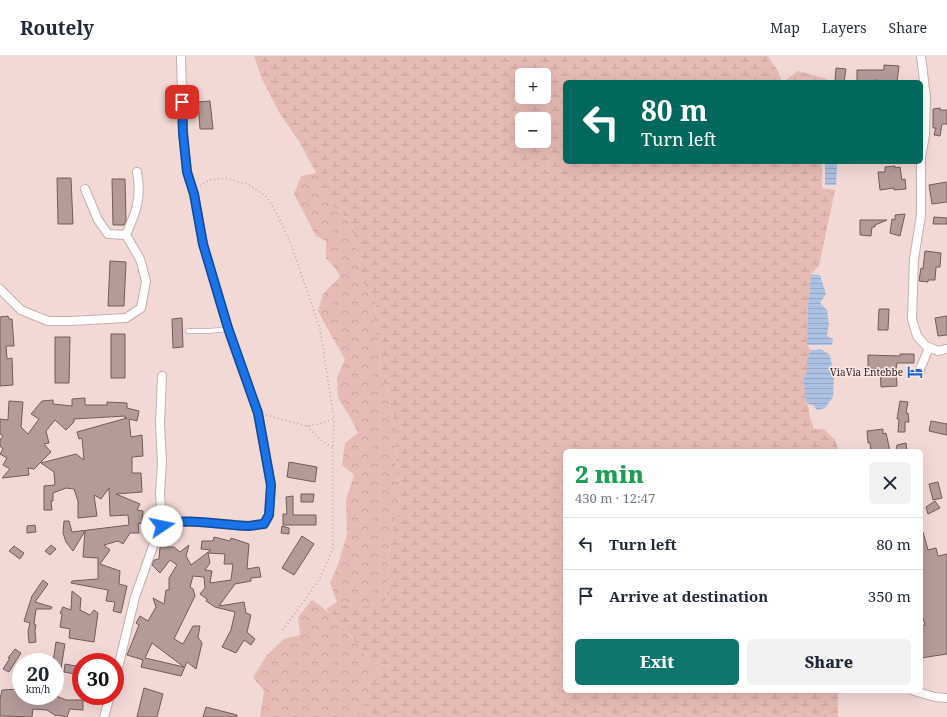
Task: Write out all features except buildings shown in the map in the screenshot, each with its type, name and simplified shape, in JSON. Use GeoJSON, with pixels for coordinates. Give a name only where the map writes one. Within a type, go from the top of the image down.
{"type":"FeatureCollection","features":[{"type":"Feature","properties":{"kind":"street"},"geometry":{"type":"LineString","coordinates":[[122,653],[135,597],[157,535],[162,526],[169,522],[199,522],[249,526],[264,524],[269,515],[271,485],[258,413],[228,328],[203,244],[194,194],[187,172],[183,133],[181,56]]}},
{"type":"Feature","properties":{"kind":"street"},"geometry":{"type":"LineString","coordinates":[[921,56],[926,97],[925,135],[923,146]]}},
{"type":"Feature","properties":{"kind":"street"},"geometry":{"type":"LineString","coordinates":[[921,164],[921,215],[914,259],[912,319],[917,336],[926,346],[938,351],[947,349]]}},
{"type":"Feature","properties":{"kind":"street"},"geometry":{"type":"LineString","coordinates":[[126,235],[137,211],[140,185],[136,172]]}},
{"type":"Feature","properties":{"kind":"street"},"geometry":{"type":"LineString","coordinates":[[85,189],[98,220],[108,234],[126,235]]}},
{"type":"Feature","properties":{"kind":"street"},"geometry":{"type":"LineString","coordinates":[[0,288],[21,310],[48,321],[126,318],[141,308],[146,281],[140,259],[126,235]]}},
{"type":"Feature","properties":{"kind":"street"},"geometry":{"type":"LineString","coordinates":[[920,370],[929,348]]}},
{"type":"Feature","properties":{"kind":"street"},"geometry":{"type":"LineString","coordinates":[[162,376],[160,423],[162,462],[160,494],[162,526]]}},
{"type":"Feature","properties":{"kind":"street"},"geometry":{"type":"LineString","coordinates":[[921,693],[935,697],[947,698]]}},
{"type":"Feature","properties":{"kind":"street"},"geometry":{"type":"LineString","coordinates":[[104,717],[107,705]]}},
{"type":"Feature","properties":{"kind":"lane"},"geometry":{"type":"LineString","coordinates":[[188,331],[208,331],[228,328]]}},
{"type":"Feature","properties":{"kind":"path"},"geometry":{"type":"LineString","coordinates":[[194,194],[198,188],[209,180],[227,178],[249,185],[267,197],[291,244],[320,329],[334,418],[333,548],[319,580],[283,630]]}},
{"type":"Feature","properties":{"kind":"path"},"geometry":{"type":"LineString","coordinates":[[258,413],[306,426],[323,423],[334,418]]}},
{"type":"Feature","properties":{"kind":"path"},"geometry":{"type":"LineString","coordinates":[[306,426],[321,440],[333,448]]}},
{"type":"Feature","properties":{"kind":"green space"},"geometry":{"type":"Polygon","coordinates":[[[254,56],[768,56],[778,71],[781,80],[563,80],[563,164],[822,164],[822,188],[835,190],[819,266],[811,274],[808,305],[807,345],[811,350],[807,359],[807,370],[803,380],[810,417],[814,429],[824,429],[835,440],[838,449],[563,449],[563,693],[838,693],[838,717],[353,717],[368,700],[370,679],[391,666],[371,663],[350,635],[326,609],[337,602],[358,609],[373,603],[386,606],[390,540],[400,505],[395,426],[387,390],[380,373],[381,349],[374,327],[376,303],[365,287],[352,224],[334,206],[299,141],[280,114],[262,79],[254,56]]]}},
{"type":"Feature","properties":{"kind":"green space"},"geometry":{"type":"Polygon","coordinates":[[[798,71],[827,79],[827,80],[786,80],[798,71]]]}},
{"type":"Feature","properties":{"kind":"green space"},"geometry":{"type":"Polygon","coordinates":[[[317,173],[334,206],[352,224],[365,287],[376,303],[374,327],[381,349],[380,373],[387,390],[395,426],[396,461],[400,505],[390,540],[386,607],[373,603],[358,609],[337,602],[330,583],[347,535],[346,500],[354,475],[342,465],[345,443],[358,433],[338,398],[337,378],[345,359],[318,311],[323,294],[340,277],[335,268],[326,258],[326,241],[316,236],[294,194],[301,176],[317,173]]]}},
{"type":"Feature","properties":{"kind":"green space"},"geometry":{"type":"Polygon","coordinates":[[[312,600],[337,621],[371,663],[392,666],[370,679],[368,700],[353,717],[260,717],[264,691],[253,677],[267,655],[284,639],[300,635],[298,617],[312,600]]]}},
{"type":"Feature","properties":{"kind":"water"},"geometry":{"type":"Polygon","coordinates":[[[825,164],[837,164],[836,185],[825,185],[825,164]]]}},
{"type":"Feature","properties":{"kind":"water"},"geometry":{"type":"Polygon","coordinates":[[[811,274],[820,275],[826,294],[820,303],[827,310],[829,324],[827,336],[833,339],[832,345],[807,345],[808,305],[811,274]]]}},
{"type":"Feature","properties":{"kind":"water"},"geometry":{"type":"Polygon","coordinates":[[[821,349],[830,355],[834,377],[833,397],[825,408],[817,410],[814,406],[807,403],[803,380],[807,370],[807,359],[811,350],[821,349]]]}},
{"type":"Feature","properties":{"kind":"place","name":"ViaVia Entebbe"},"geometry":{"type":"Point","coordinates":[915,372]}},
{"type":"Feature","properties":{"kind":"route"},"geometry":{"type":"LineString","coordinates":[[162,526],[169,522],[199,522],[249,526],[264,524],[269,515],[271,485],[258,413],[228,328],[203,244],[194,194],[187,172],[183,133],[182,102]]}}]}
